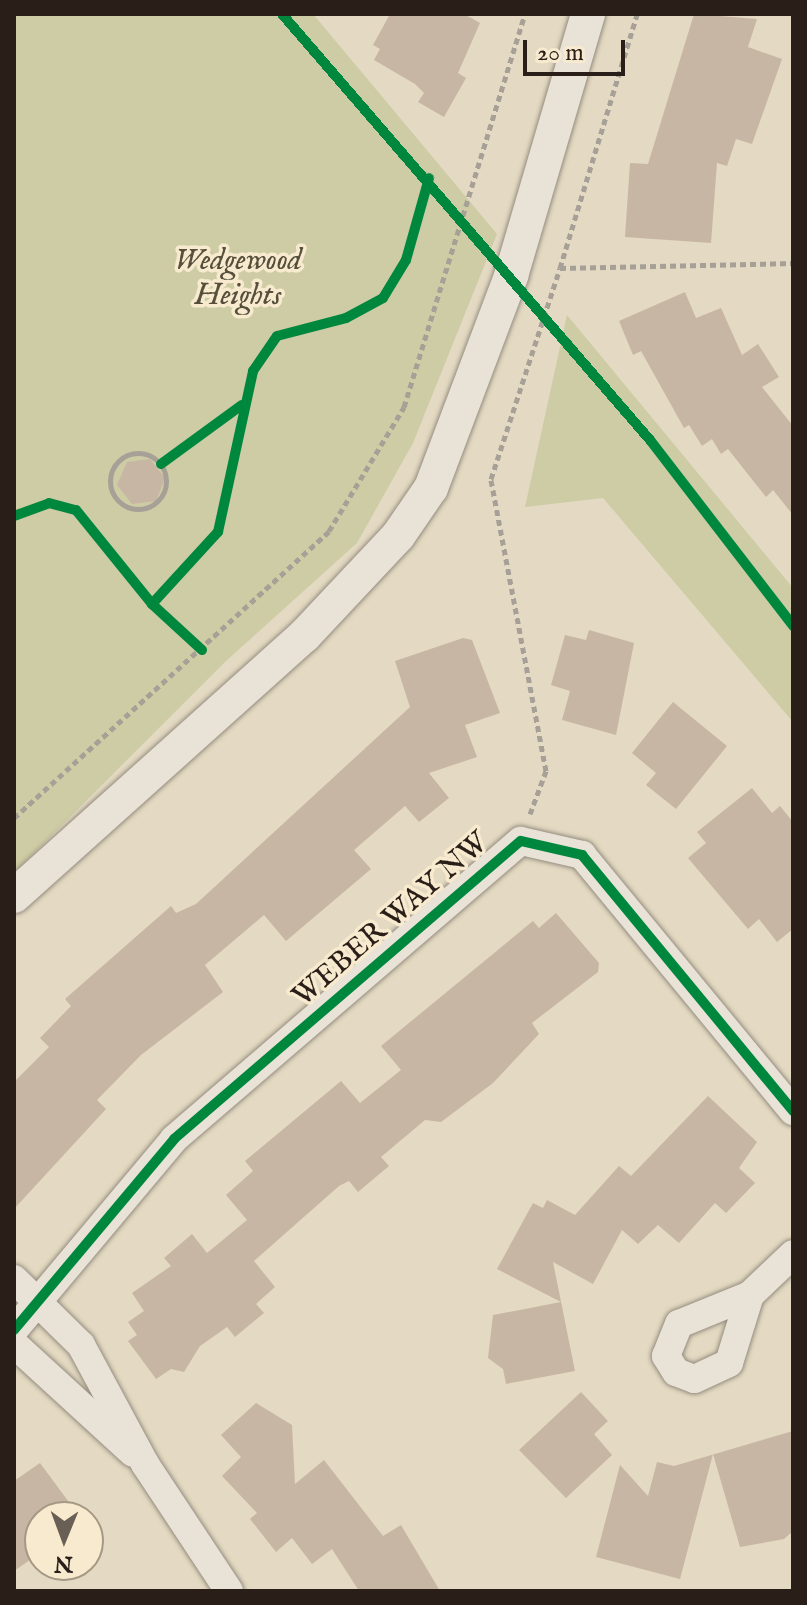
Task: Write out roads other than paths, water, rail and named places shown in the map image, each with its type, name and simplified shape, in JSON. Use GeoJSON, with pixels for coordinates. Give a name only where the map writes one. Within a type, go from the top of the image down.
{"type":"FeatureCollection","features":[{"type":"Feature","properties":{"kind":"street"},"geometry":{"type":"LineString","coordinates":[[14,896],[304,636],[398,536],[458,431],[511,276],[588,14]]}},
{"type":"Feature","properties":{"kind":"street","name":"WEBER WAY NW"},"geometry":{"type":"LineString","coordinates":[[22,1325],[174,1139],[521,841],[582,855],[793,1111]]}},
{"type":"Feature","properties":{"kind":"street"},"geometry":{"type":"LineString","coordinates":[[750,1295],[793,1254]]}},
{"type":"Feature","properties":{"kind":"street"},"geometry":{"type":"LineString","coordinates":[[14,1279],[22,1325],[145,1464]]}},
{"type":"Feature","properties":{"kind":"street"},"geometry":{"type":"LineString","coordinates":[[22,1325],[81,1345],[145,1464],[229,1591]]}},
{"type":"Feature","properties":{"kind":"park label","name":"Wedgewood Heights"},"geometry":{"type":"Point","coordinates":[238,278]}}]}
